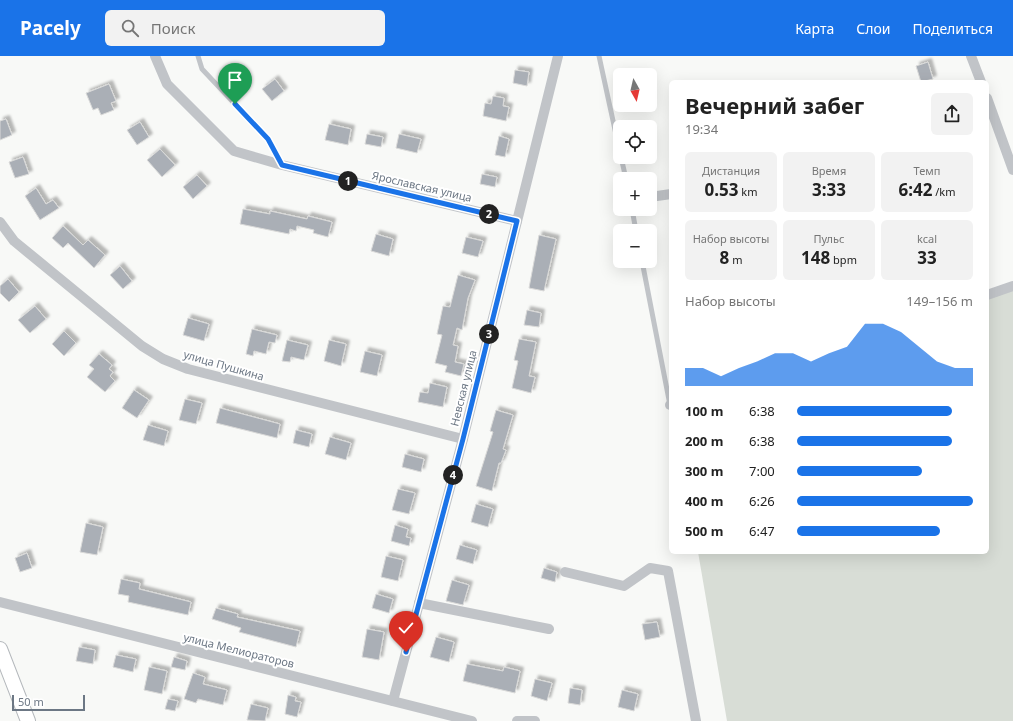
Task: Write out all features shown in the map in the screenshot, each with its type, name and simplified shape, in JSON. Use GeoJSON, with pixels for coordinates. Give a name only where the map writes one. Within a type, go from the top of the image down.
{"type":"FeatureCollection","features":[{"type":"Feature","properties":{"kind":"main road"},"geometry":{"type":"LineString","coordinates":[[0,649],[28,721]]}},
{"type":"Feature","properties":{"kind":"street","name":"Ярославская улица"},"geometry":{"type":"LineString","coordinates":[[155,56],[167,84],[234,152],[282,165],[517,221]]}},
{"type":"Feature","properties":{"kind":"street","name":"Невская улица"},"geometry":{"type":"LineString","coordinates":[[393,701],[463,439],[558,56]]}},
{"type":"Feature","properties":{"kind":"street"},"geometry":{"type":"LineString","coordinates":[[971,56],[980,80]]}},
{"type":"Feature","properties":{"kind":"street"},"geometry":{"type":"LineString","coordinates":[[989,104],[1013,170]]}},
{"type":"Feature","properties":{"kind":"street"},"geometry":{"type":"LineString","coordinates":[[657,196],[669,194]]}},
{"type":"Feature","properties":{"kind":"street","name":"улица Пушкина"},"geometry":{"type":"LineString","coordinates":[[0,222],[14,241],[142,346],[163,359],[188,369],[463,439]]}},
{"type":"Feature","properties":{"kind":"street"},"geometry":{"type":"LineString","coordinates":[[989,294],[1013,286]]}},
{"type":"Feature","properties":{"kind":"street"},"geometry":{"type":"LineString","coordinates":[[565,572],[624,586],[650,568],[668,571],[696,721]]}},
{"type":"Feature","properties":{"kind":"street","name":"улица Мелиораторов"},"geometry":{"type":"LineString","coordinates":[[0,602],[393,701],[435,717],[472,721]]}},
{"type":"Feature","properties":{"kind":"street"},"geometry":{"type":"LineString","coordinates":[[419,603],[549,629]]}},
{"type":"Feature","properties":{"kind":"street"},"geometry":{"type":"LineString","coordinates":[[518,721],[535,721]]}},
{"type":"Feature","properties":{"kind":"lane"},"geometry":{"type":"LineString","coordinates":[[198,56],[202,69],[268,139],[282,165]]}},
{"type":"Feature","properties":{"kind":"lane"},"geometry":{"type":"LineString","coordinates":[[599,56],[613,121]]}},
{"type":"Feature","properties":{"kind":"lane"},"geometry":{"type":"LineString","coordinates":[[643,268],[669,400]]}},
{"type":"Feature","properties":{"kind":"shaded area"},"geometry":{"type":"Polygon","coordinates":[[[1013,290],[1013,721],[727,721],[698,554],[989,554],[989,298],[1013,290]]]}},
{"type":"Feature","properties":{"kind":"building"},"geometry":{"type":"Polygon","coordinates":[[[928,62],[933,79],[920,80],[916,66],[928,62]]]}},
{"type":"Feature","properties":{"kind":"building"},"geometry":{"type":"Polygon","coordinates":[[[515,70],[529,72],[527,86],[513,83],[515,70]]]}},
{"type":"Feature","properties":{"kind":"building"},"geometry":{"type":"Polygon","coordinates":[[[275,79],[284,91],[272,101],[262,89],[275,79]]]}},
{"type":"Feature","properties":{"kind":"building"},"geometry":{"type":"Polygon","coordinates":[[[109,84],[116,101],[111,103],[114,110],[101,115],[98,108],[93,110],[86,93],[109,84]]]}},
{"type":"Feature","properties":{"kind":"building"},"geometry":{"type":"Polygon","coordinates":[[[493,96],[504,98],[503,106],[509,107],[506,121],[483,116],[485,103],[491,104],[493,96]]]}},
{"type":"Feature","properties":{"kind":"building"},"geometry":{"type":"Polygon","coordinates":[[[6,119],[12,135],[0,140],[0,121],[6,119]]]}},
{"type":"Feature","properties":{"kind":"building"},"geometry":{"type":"Polygon","coordinates":[[[140,122],[149,137],[137,145],[127,130],[140,122]]]}},
{"type":"Feature","properties":{"kind":"building"},"geometry":{"type":"Polygon","coordinates":[[[329,124],[351,129],[348,145],[325,140],[329,124]]]}},
{"type":"Feature","properties":{"kind":"building"},"geometry":{"type":"Polygon","coordinates":[[[367,134],[383,137],[381,147],[365,144],[367,134]]]}},
{"type":"Feature","properties":{"kind":"building"},"geometry":{"type":"Polygon","coordinates":[[[399,134],[421,139],[417,153],[396,148],[399,134]]]}},
{"type":"Feature","properties":{"kind":"building"},"geometry":{"type":"Polygon","coordinates":[[[499,136],[509,139],[505,157],[495,155],[499,136]]]}},
{"type":"Feature","properties":{"kind":"building"},"geometry":{"type":"Polygon","coordinates":[[[160,149],[175,165],[162,177],[147,160],[160,149]]]}},
{"type":"Feature","properties":{"kind":"building"},"geometry":{"type":"Polygon","coordinates":[[[23,157],[29,174],[15,178],[9,162],[23,157]]]}},
{"type":"Feature","properties":{"kind":"building"},"geometry":{"type":"Polygon","coordinates":[[[482,174],[497,177],[495,187],[480,184],[482,174]]]}},
{"type":"Feature","properties":{"kind":"building"},"geometry":{"type":"Polygon","coordinates":[[[197,175],[207,186],[193,199],[183,187],[197,175]]]}},
{"type":"Feature","properties":{"kind":"building"},"geometry":{"type":"Polygon","coordinates":[[[36,188],[46,204],[53,200],[59,208],[40,220],[25,196],[36,188]]]}},
{"type":"Feature","properties":{"kind":"building"},"geometry":{"type":"Polygon","coordinates":[[[243,209],[270,214],[270,211],[307,219],[308,216],[332,222],[328,237],[313,233],[314,230],[297,226],[296,231],[290,229],[289,234],[240,224],[243,209]]]}},
{"type":"Feature","properties":{"kind":"building"},"geometry":{"type":"Polygon","coordinates":[[[63,226],[83,245],[88,240],[105,255],[94,268],[68,243],[63,248],[52,238],[63,226]]]}},
{"type":"Feature","properties":{"kind":"building"},"geometry":{"type":"Polygon","coordinates":[[[376,234],[393,239],[389,256],[371,251],[376,234]]]}},
{"type":"Feature","properties":{"kind":"building"},"geometry":{"type":"Polygon","coordinates":[[[539,235],[556,239],[544,291],[529,288],[539,235]]]}},
{"type":"Feature","properties":{"kind":"building"},"geometry":{"type":"Polygon","coordinates":[[[466,237],[483,241],[478,257],[462,253],[466,237]]]}},
{"type":"Feature","properties":{"kind":"building"},"geometry":{"type":"Polygon","coordinates":[[[120,266],[132,281],[123,289],[110,275],[120,266]]]}},
{"type":"Feature","properties":{"kind":"building"},"geometry":{"type":"Polygon","coordinates":[[[458,275],[475,280],[468,298],[462,330],[457,328],[453,345],[458,346],[455,362],[464,364],[461,376],[445,372],[447,366],[435,363],[442,335],[437,334],[443,306],[450,307],[458,275]]]}},
{"type":"Feature","properties":{"kind":"building"},"geometry":{"type":"Polygon","coordinates":[[[8,279],[19,292],[9,302],[0,293],[0,286],[8,279]]]}},
{"type":"Feature","properties":{"kind":"building"},"geometry":{"type":"Polygon","coordinates":[[[35,306],[46,319],[30,333],[18,320],[35,306]]]}},
{"type":"Feature","properties":{"kind":"building"},"geometry":{"type":"Polygon","coordinates":[[[527,310],[541,313],[539,327],[524,325],[527,310]]]}},
{"type":"Feature","properties":{"kind":"building"},"geometry":{"type":"Polygon","coordinates":[[[188,318],[209,324],[204,341],[183,335],[188,318]]]}},
{"type":"Feature","properties":{"kind":"building"},"geometry":{"type":"Polygon","coordinates":[[[252,329],[277,335],[275,343],[269,342],[266,354],[254,351],[253,356],[246,354],[252,329]]]}},
{"type":"Feature","properties":{"kind":"building"},"geometry":{"type":"Polygon","coordinates":[[[64,331],[76,343],[64,356],[52,344],[64,331]]]}},
{"type":"Feature","properties":{"kind":"building"},"geometry":{"type":"Polygon","coordinates":[[[519,339],[536,342],[529,376],[535,377],[531,393],[512,388],[518,361],[514,360],[519,339]]]}},
{"type":"Feature","properties":{"kind":"building"},"geometry":{"type":"Polygon","coordinates":[[[287,340],[308,345],[304,360],[291,357],[290,362],[282,361],[287,340]]]}},
{"type":"Feature","properties":{"kind":"building"},"geometry":{"type":"Polygon","coordinates":[[[329,340],[346,344],[341,366],[324,361],[329,340]]]}},
{"type":"Feature","properties":{"kind":"building"},"geometry":{"type":"Polygon","coordinates":[[[365,351],[382,355],[377,376],[360,372],[365,351]]]}},
{"type":"Feature","properties":{"kind":"building"},"geometry":{"type":"Polygon","coordinates":[[[99,354],[112,365],[109,369],[113,372],[110,376],[115,381],[105,392],[87,377],[94,369],[89,365],[99,354]]]}},
{"type":"Feature","properties":{"kind":"building"},"geometry":{"type":"Polygon","coordinates":[[[430,383],[447,387],[443,407],[418,402],[420,392],[428,393],[430,383]]]}},
{"type":"Feature","properties":{"kind":"building"},"geometry":{"type":"Polygon","coordinates":[[[134,390],[149,400],[137,418],[122,408],[134,390]]]}},
{"type":"Feature","properties":{"kind":"building"},"geometry":{"type":"Polygon","coordinates":[[[185,399],[202,403],[196,424],[179,420],[185,399]]]}},
{"type":"Feature","properties":{"kind":"building"},"geometry":{"type":"Polygon","coordinates":[[[220,408],[280,424],[277,438],[216,423],[220,408]]]}},
{"type":"Feature","properties":{"kind":"building"},"geometry":{"type":"Polygon","coordinates":[[[496,410],[513,415],[503,449],[506,450],[501,463],[499,463],[492,491],[476,486],[493,432],[490,431],[496,410]]]}},
{"type":"Feature","properties":{"kind":"building"},"geometry":{"type":"Polygon","coordinates":[[[148,425],[168,431],[164,446],[143,440],[148,425]]]}},
{"type":"Feature","properties":{"kind":"building"},"geometry":{"type":"Polygon","coordinates":[[[296,430],[312,434],[309,447],[293,443],[296,430]]]}},
{"type":"Feature","properties":{"kind":"building"},"geometry":{"type":"Polygon","coordinates":[[[330,437],[351,443],[346,460],[325,454],[330,437]]]}},
{"type":"Feature","properties":{"kind":"building"},"geometry":{"type":"Polygon","coordinates":[[[405,454],[424,459],[421,472],[402,467],[405,454]]]}},
{"type":"Feature","properties":{"kind":"building"},"geometry":{"type":"Polygon","coordinates":[[[398,489],[415,493],[409,514],[392,510],[398,489]]]}},
{"type":"Feature","properties":{"kind":"building"},"geometry":{"type":"Polygon","coordinates":[[[476,504],[493,509],[488,527],[471,522],[476,504]]]}},
{"type":"Feature","properties":{"kind":"building"},"geometry":{"type":"Polygon","coordinates":[[[86,523],[103,527],[97,555],[80,552],[86,523]]]}},
{"type":"Feature","properties":{"kind":"building"},"geometry":{"type":"Polygon","coordinates":[[[395,525],[408,529],[406,537],[411,538],[409,546],[391,541],[395,525]]]}},
{"type":"Feature","properties":{"kind":"building"},"geometry":{"type":"Polygon","coordinates":[[[460,545],[477,550],[473,564],[456,559],[460,545]]]}},
{"type":"Feature","properties":{"kind":"building"},"geometry":{"type":"Polygon","coordinates":[[[27,553],[32,568],[20,572],[15,558],[27,553]]]}},
{"type":"Feature","properties":{"kind":"building"},"geometry":{"type":"Polygon","coordinates":[[[386,556],[403,560],[398,581],[381,577],[386,556]]]}},
{"type":"Feature","properties":{"kind":"building"},"geometry":{"type":"Polygon","coordinates":[[[544,568],[557,572],[555,582],[541,578],[544,568]]]}},
{"type":"Feature","properties":{"kind":"building"},"geometry":{"type":"Polygon","coordinates":[[[121,579],[140,583],[139,589],[191,602],[188,615],[128,602],[129,596],[118,594],[121,579]]]}},
{"type":"Feature","properties":{"kind":"building"},"geometry":{"type":"Polygon","coordinates":[[[452,580],[469,585],[463,605],[446,601],[452,580]]]}},
{"type":"Feature","properties":{"kind":"building"},"geometry":{"type":"Polygon","coordinates":[[[376,594],[393,599],[389,613],[372,608],[376,594]]]}},
{"type":"Feature","properties":{"kind":"building"},"geometry":{"type":"Polygon","coordinates":[[[216,608],[238,614],[237,617],[300,631],[296,647],[239,632],[241,628],[212,619],[216,608]]]}},
{"type":"Feature","properties":{"kind":"building"},"geometry":{"type":"Polygon","coordinates":[[[657,622],[660,637],[645,640],[642,624],[657,622]]]}},
{"type":"Feature","properties":{"kind":"building"},"geometry":{"type":"Polygon","coordinates":[[[367,629],[384,632],[379,660],[362,657],[367,629]]]}},
{"type":"Feature","properties":{"kind":"building"},"geometry":{"type":"Polygon","coordinates":[[[436,637],[454,642],[449,662],[430,657],[436,637]]]}},
{"type":"Feature","properties":{"kind":"building"},"geometry":{"type":"Polygon","coordinates":[[[79,647],[95,650],[93,664],[76,661],[79,647]]]}},
{"type":"Feature","properties":{"kind":"building"},"geometry":{"type":"Polygon","coordinates":[[[116,655],[136,659],[133,672],[113,667],[116,655]]]}},
{"type":"Feature","properties":{"kind":"building"},"geometry":{"type":"Polygon","coordinates":[[[174,657],[187,661],[185,670],[171,667],[174,657]]]}},
{"type":"Feature","properties":{"kind":"building"},"geometry":{"type":"Polygon","coordinates":[[[467,664],[503,671],[504,667],[520,671],[515,693],[463,681],[467,664]]]}},
{"type":"Feature","properties":{"kind":"building"},"geometry":{"type":"Polygon","coordinates":[[[149,667],[167,671],[162,694],[144,690],[149,667]]]}},
{"type":"Feature","properties":{"kind":"building"},"geometry":{"type":"Polygon","coordinates":[[[193,673],[205,677],[203,684],[227,690],[223,705],[198,699],[196,703],[184,699],[193,673]]]}},
{"type":"Feature","properties":{"kind":"building"},"geometry":{"type":"Polygon","coordinates":[[[535,679],[552,683],[547,701],[531,696],[535,679]]]}},
{"type":"Feature","properties":{"kind":"building"},"geometry":{"type":"Polygon","coordinates":[[[570,688],[582,690],[580,705],[568,703],[570,688]]]}},
{"type":"Feature","properties":{"kind":"building"},"geometry":{"type":"Polygon","coordinates":[[[622,690],[638,694],[634,711],[618,707],[622,690]]]}},
{"type":"Feature","properties":{"kind":"building"},"geometry":{"type":"Polygon","coordinates":[[[288,695],[296,697],[295,701],[301,702],[297,717],[285,714],[288,695]]]}},
{"type":"Feature","properties":{"kind":"building"},"geometry":{"type":"Polygon","coordinates":[[[168,699],[178,701],[175,711],[165,709],[168,699]]]}},
{"type":"Feature","properties":{"kind":"building"},"geometry":{"type":"Polygon","coordinates":[[[251,704],[268,708],[265,721],[247,720],[251,704]]]}},
{"type":"Feature","properties":{"kind":"route"},"geometry":{"type":"LineString","coordinates":[[235,104],[268,139],[282,165],[517,221],[463,439],[406,652]]}}]}
